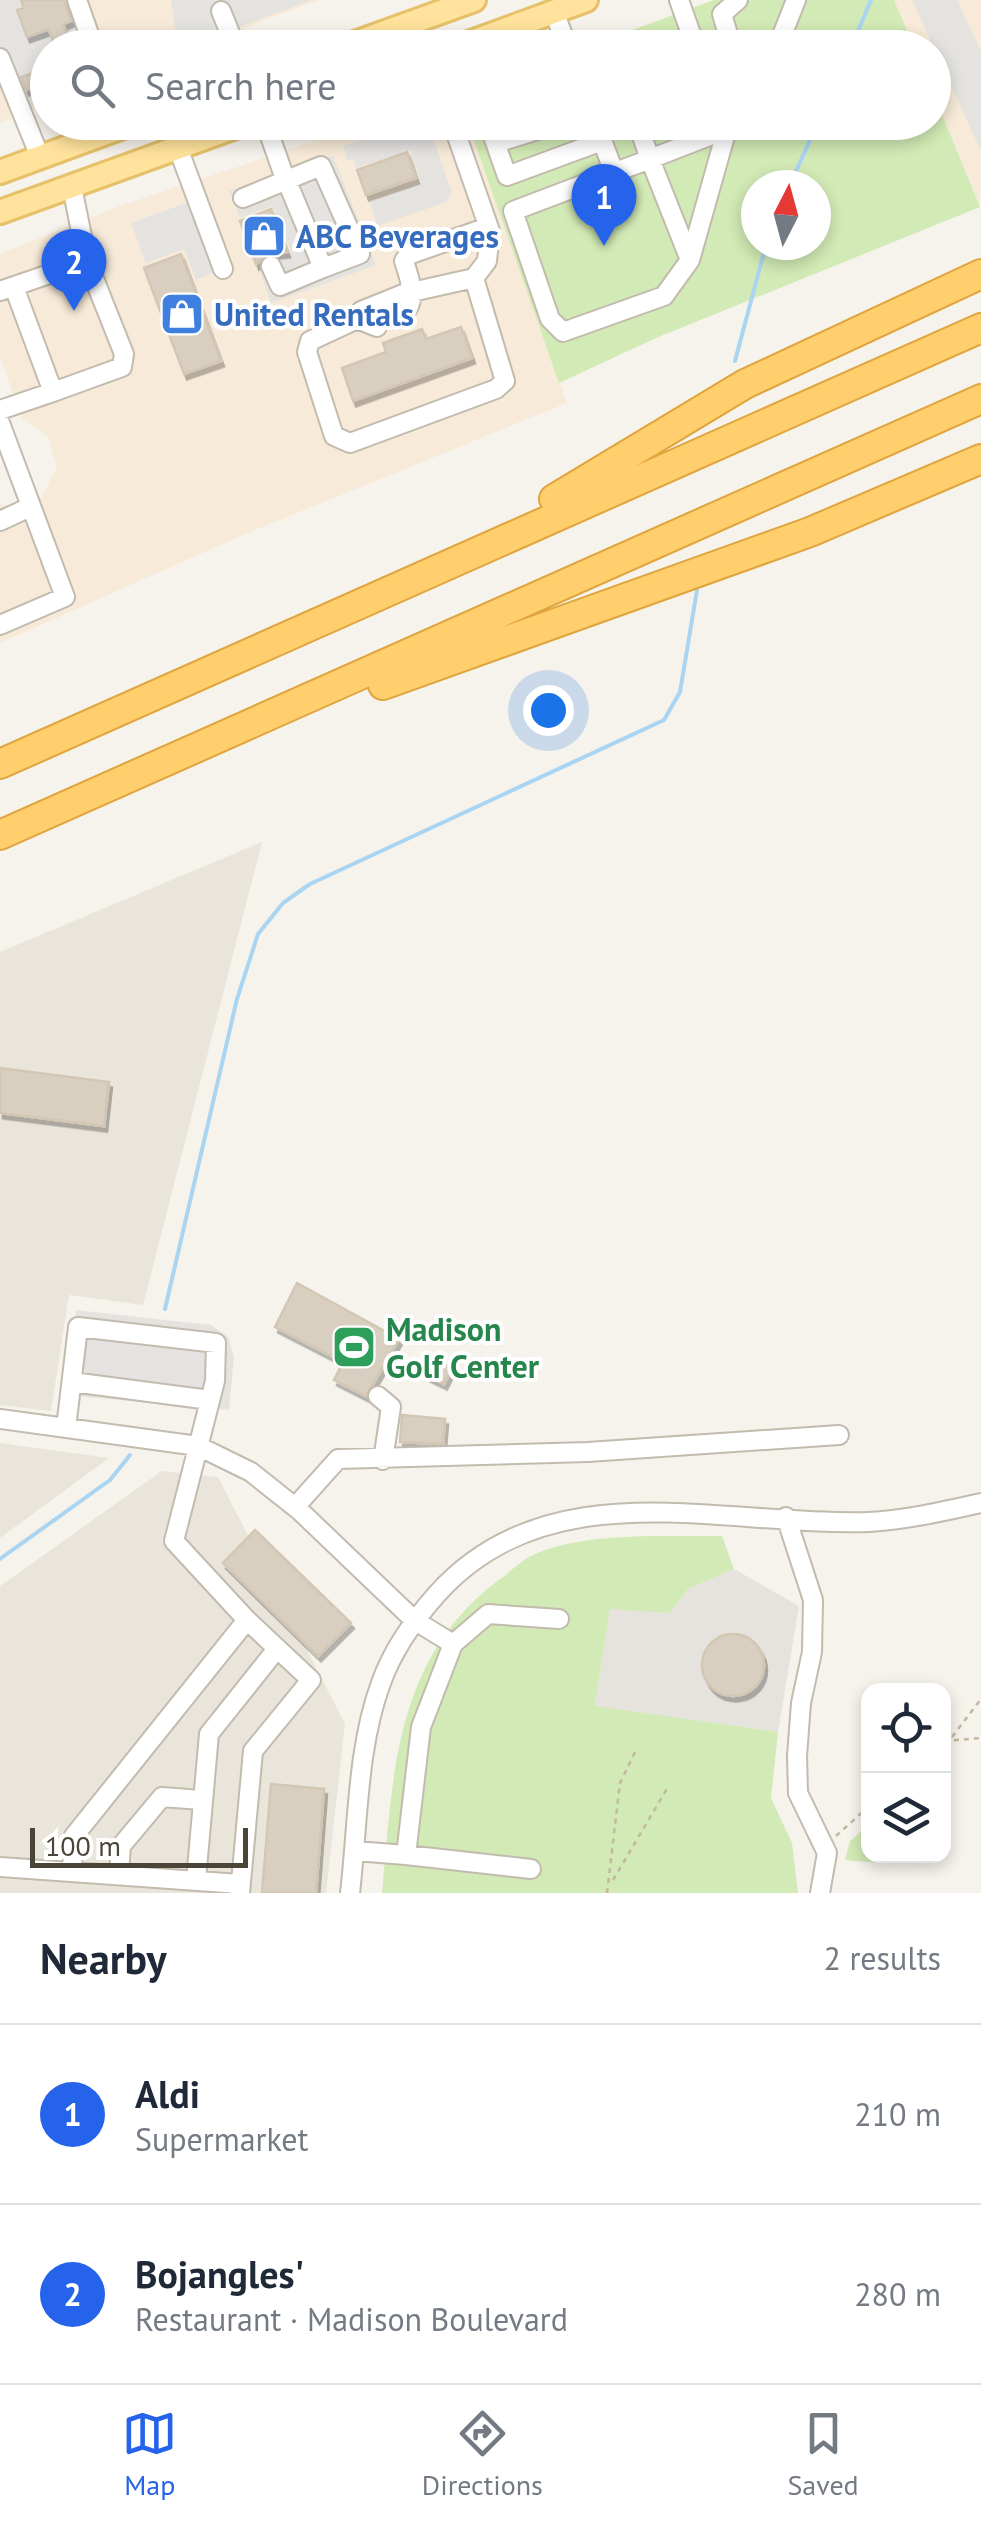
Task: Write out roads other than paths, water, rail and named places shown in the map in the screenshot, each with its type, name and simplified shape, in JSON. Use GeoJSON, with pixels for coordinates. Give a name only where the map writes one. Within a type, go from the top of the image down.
{"type":"FeatureCollection","features":[{"type":"Feature","properties":{"kind":"highway"},"geometry":{"type":"LineString","coordinates":[[455,558],[746,384],[834,339],[981,274]]}},
{"type":"Feature","properties":{"kind":"highway"},"geometry":{"type":"LineString","coordinates":[[0,764],[455,558],[981,328]]}},
{"type":"Feature","properties":{"kind":"highway"},"geometry":{"type":"LineString","coordinates":[[0,835],[981,399]]}},
{"type":"Feature","properties":{"kind":"highway"},"geometry":{"type":"LineString","coordinates":[[234,732],[374,688],[792,538],[981,459]]}},
{"type":"Feature","properties":{"kind":"main road"},"geometry":{"type":"LineString","coordinates":[[504,30],[586,0]]}},
{"type":"Feature","properties":{"kind":"main road"},"geometry":{"type":"LineString","coordinates":[[389,30],[464,2]]}},
{"type":"Feature","properties":{"kind":"main road"},"geometry":{"type":"LineString","coordinates":[[3,170],[84,140]]}},
{"type":"Feature","properties":{"kind":"main road"},"geometry":{"type":"LineString","coordinates":[[0,212],[200,140]]}},
{"type":"Feature","properties":{"kind":"street"},"geometry":{"type":"LineString","coordinates":[[78,0],[88,30]]}},
{"type":"Feature","properties":{"kind":"street"},"geometry":{"type":"LineString","coordinates":[[678,0],[689,30]]}},
{"type":"Feature","properties":{"kind":"street"},"geometry":{"type":"LineString","coordinates":[[727,30],[722,14],[738,0]]}},
{"type":"Feature","properties":{"kind":"street"},"geometry":{"type":"LineString","coordinates":[[784,30],[796,0]]}},
{"type":"Feature","properties":{"kind":"street"},"geometry":{"type":"LineString","coordinates":[[221,10],[229,30]]}},
{"type":"Feature","properties":{"kind":"street"},"geometry":{"type":"LineString","coordinates":[[554,12],[561,30]]}},
{"type":"Feature","properties":{"kind":"street"},"geometry":{"type":"LineString","coordinates":[[0,58],[30,132]]}},
{"type":"Feature","properties":{"kind":"street"},"geometry":{"type":"LineString","coordinates":[[33,140],[40,157]]}},
{"type":"Feature","properties":{"kind":"street"},"geometry":{"type":"LineString","coordinates":[[272,140],[323,268]]}},
{"type":"Feature","properties":{"kind":"street"},"geometry":{"type":"LineString","coordinates":[[458,140],[488,227],[487,260],[474,278],[361,311],[357,319],[306,346],[334,436],[350,443],[496,389],[505,381],[474,278]]}},
{"type":"Feature","properties":{"kind":"street"},"geometry":{"type":"LineString","coordinates":[[495,140],[508,176],[602,142],[614,172]]}},
{"type":"Feature","properties":{"kind":"street"},"geometry":{"type":"LineString","coordinates":[[496,143],[506,140]]}},
{"type":"Feature","properties":{"kind":"street"},"geometry":{"type":"LineString","coordinates":[[643,140],[690,260]]}},
{"type":"Feature","properties":{"kind":"street"},"geometry":{"type":"LineString","coordinates":[[688,140],[689,144]]}},
{"type":"Feature","properties":{"kind":"street"},"geometry":{"type":"LineString","coordinates":[[697,140],[513,210],[550,319],[563,332],[664,296],[690,260],[722,140]]}},
{"type":"Feature","properties":{"kind":"street"},"geometry":{"type":"LineString","coordinates":[[178,148],[223,269]]}},
{"type":"Feature","properties":{"kind":"street"},"geometry":{"type":"LineString","coordinates":[[243,198],[321,166],[360,254],[280,286],[271,266]]}},
{"type":"Feature","properties":{"kind":"street"},"geometry":{"type":"LineString","coordinates":[[0,410],[116,370],[124,360],[88,261],[72,186]]}},
{"type":"Feature","properties":{"kind":"street"},"geometry":{"type":"LineString","coordinates":[[399,319],[409,310],[414,293],[404,261],[408,255],[488,227]]}},
{"type":"Feature","properties":{"kind":"street"},"geometry":{"type":"LineString","coordinates":[[53,392],[7,289],[88,261]]}},
{"type":"Feature","properties":{"kind":"street"},"geometry":{"type":"LineString","coordinates":[[357,319],[378,327]]}},
{"type":"Feature","properties":{"kind":"street"},"geometry":{"type":"LineString","coordinates":[[0,424],[7,471],[28,508],[65,597],[0,625]]}},
{"type":"Feature","properties":{"kind":"street"},"geometry":{"type":"LineString","coordinates":[[0,521],[28,508]]}},
{"type":"Feature","properties":{"kind":"street"},"geometry":{"type":"LineString","coordinates":[[0,1867],[119,1873],[240,1888],[253,1750],[311,1680],[276,1650],[174,1540],[210,1400],[216,1343],[78,1326],[66,1428]]}},
{"type":"Feature","properties":{"kind":"street"},"geometry":{"type":"LineString","coordinates":[[72,1382],[210,1400]]}},
{"type":"Feature","properties":{"kind":"street"},"geometry":{"type":"LineString","coordinates":[[378,1396],[391,1407],[383,1460]]}},
{"type":"Feature","properties":{"kind":"street"},"geometry":{"type":"LineString","coordinates":[[0,1419],[198,1446],[251,1472],[295,1507],[414,1620],[453,1644]]}},
{"type":"Feature","properties":{"kind":"street"},"geometry":{"type":"LineString","coordinates":[[295,1507],[338,1459],[588,1452],[838,1435]]}},
{"type":"Feature","properties":{"kind":"street"},"geometry":{"type":"LineString","coordinates":[[350,1893],[372,1714],[380,1682],[414,1620],[454,1575],[487,1550],[520,1534],[572,1518],[621,1512],[880,1521],[981,1503]]}},
{"type":"Feature","properties":{"kind":"street"},"geometry":{"type":"LineString","coordinates":[[786,1517],[814,1600],[812,1652],[800,1703],[798,1792],[824,1844],[820,1893]]}},
{"type":"Feature","properties":{"kind":"street"},"geometry":{"type":"LineString","coordinates":[[406,1855],[421,1727],[453,1644],[488,1614],[559,1620]]}},
{"type":"Feature","properties":{"kind":"street"},"geometry":{"type":"LineString","coordinates":[[72,1869],[74,1836],[248,1620]]}},
{"type":"Feature","properties":{"kind":"street"},"geometry":{"type":"LineString","coordinates":[[192,1884],[209,1734],[276,1650]]}},
{"type":"Feature","properties":{"kind":"street"},"geometry":{"type":"LineString","coordinates":[[119,1873],[121,1846],[162,1796],[200,1800]]}},
{"type":"Feature","properties":{"kind":"street"},"geometry":{"type":"LineString","coordinates":[[355,1851],[530,1870]]}},
{"type":"Feature","properties":{"kind":"waterway"},"geometry":{"type":"LineString","coordinates":[[858,30],[871,0]]}},
{"type":"Feature","properties":{"kind":"waterway"},"geometry":{"type":"LineString","coordinates":[[797,170],[810,140]]}},
{"type":"Feature","properties":{"kind":"waterway"},"geometry":{"type":"LineString","coordinates":[[735,361],[762,260]]}},
{"type":"Feature","properties":{"kind":"waterway"},"geometry":{"type":"LineString","coordinates":[[165,1309],[237,999],[258,934],[283,903],[310,884],[664,720],[680,692],[697,590]]}},
{"type":"Feature","properties":{"kind":"waterway"},"geometry":{"type":"LineString","coordinates":[[0,1559],[110,1480],[130,1455]]}},
{"type":"Feature","properties":{"kind":"place","name":"ABC Beverages"},"geometry":{"type":"Point","coordinates":[264,236]}},
{"type":"Feature","properties":{"kind":"place","name":"Aldi"},"geometry":{"type":"Point","coordinates":[604,246]}},
{"type":"Feature","properties":{"kind":"place","name":"Bojangles'"},"geometry":{"type":"Point","coordinates":[74,311]}},
{"type":"Feature","properties":{"kind":"place","name":"United Rentals"},"geometry":{"type":"Point","coordinates":[182,314]}},
{"type":"Feature","properties":{"kind":"place","name":"Madison Golf Center"},"geometry":{"type":"Point","coordinates":[354,1347]}}]}
